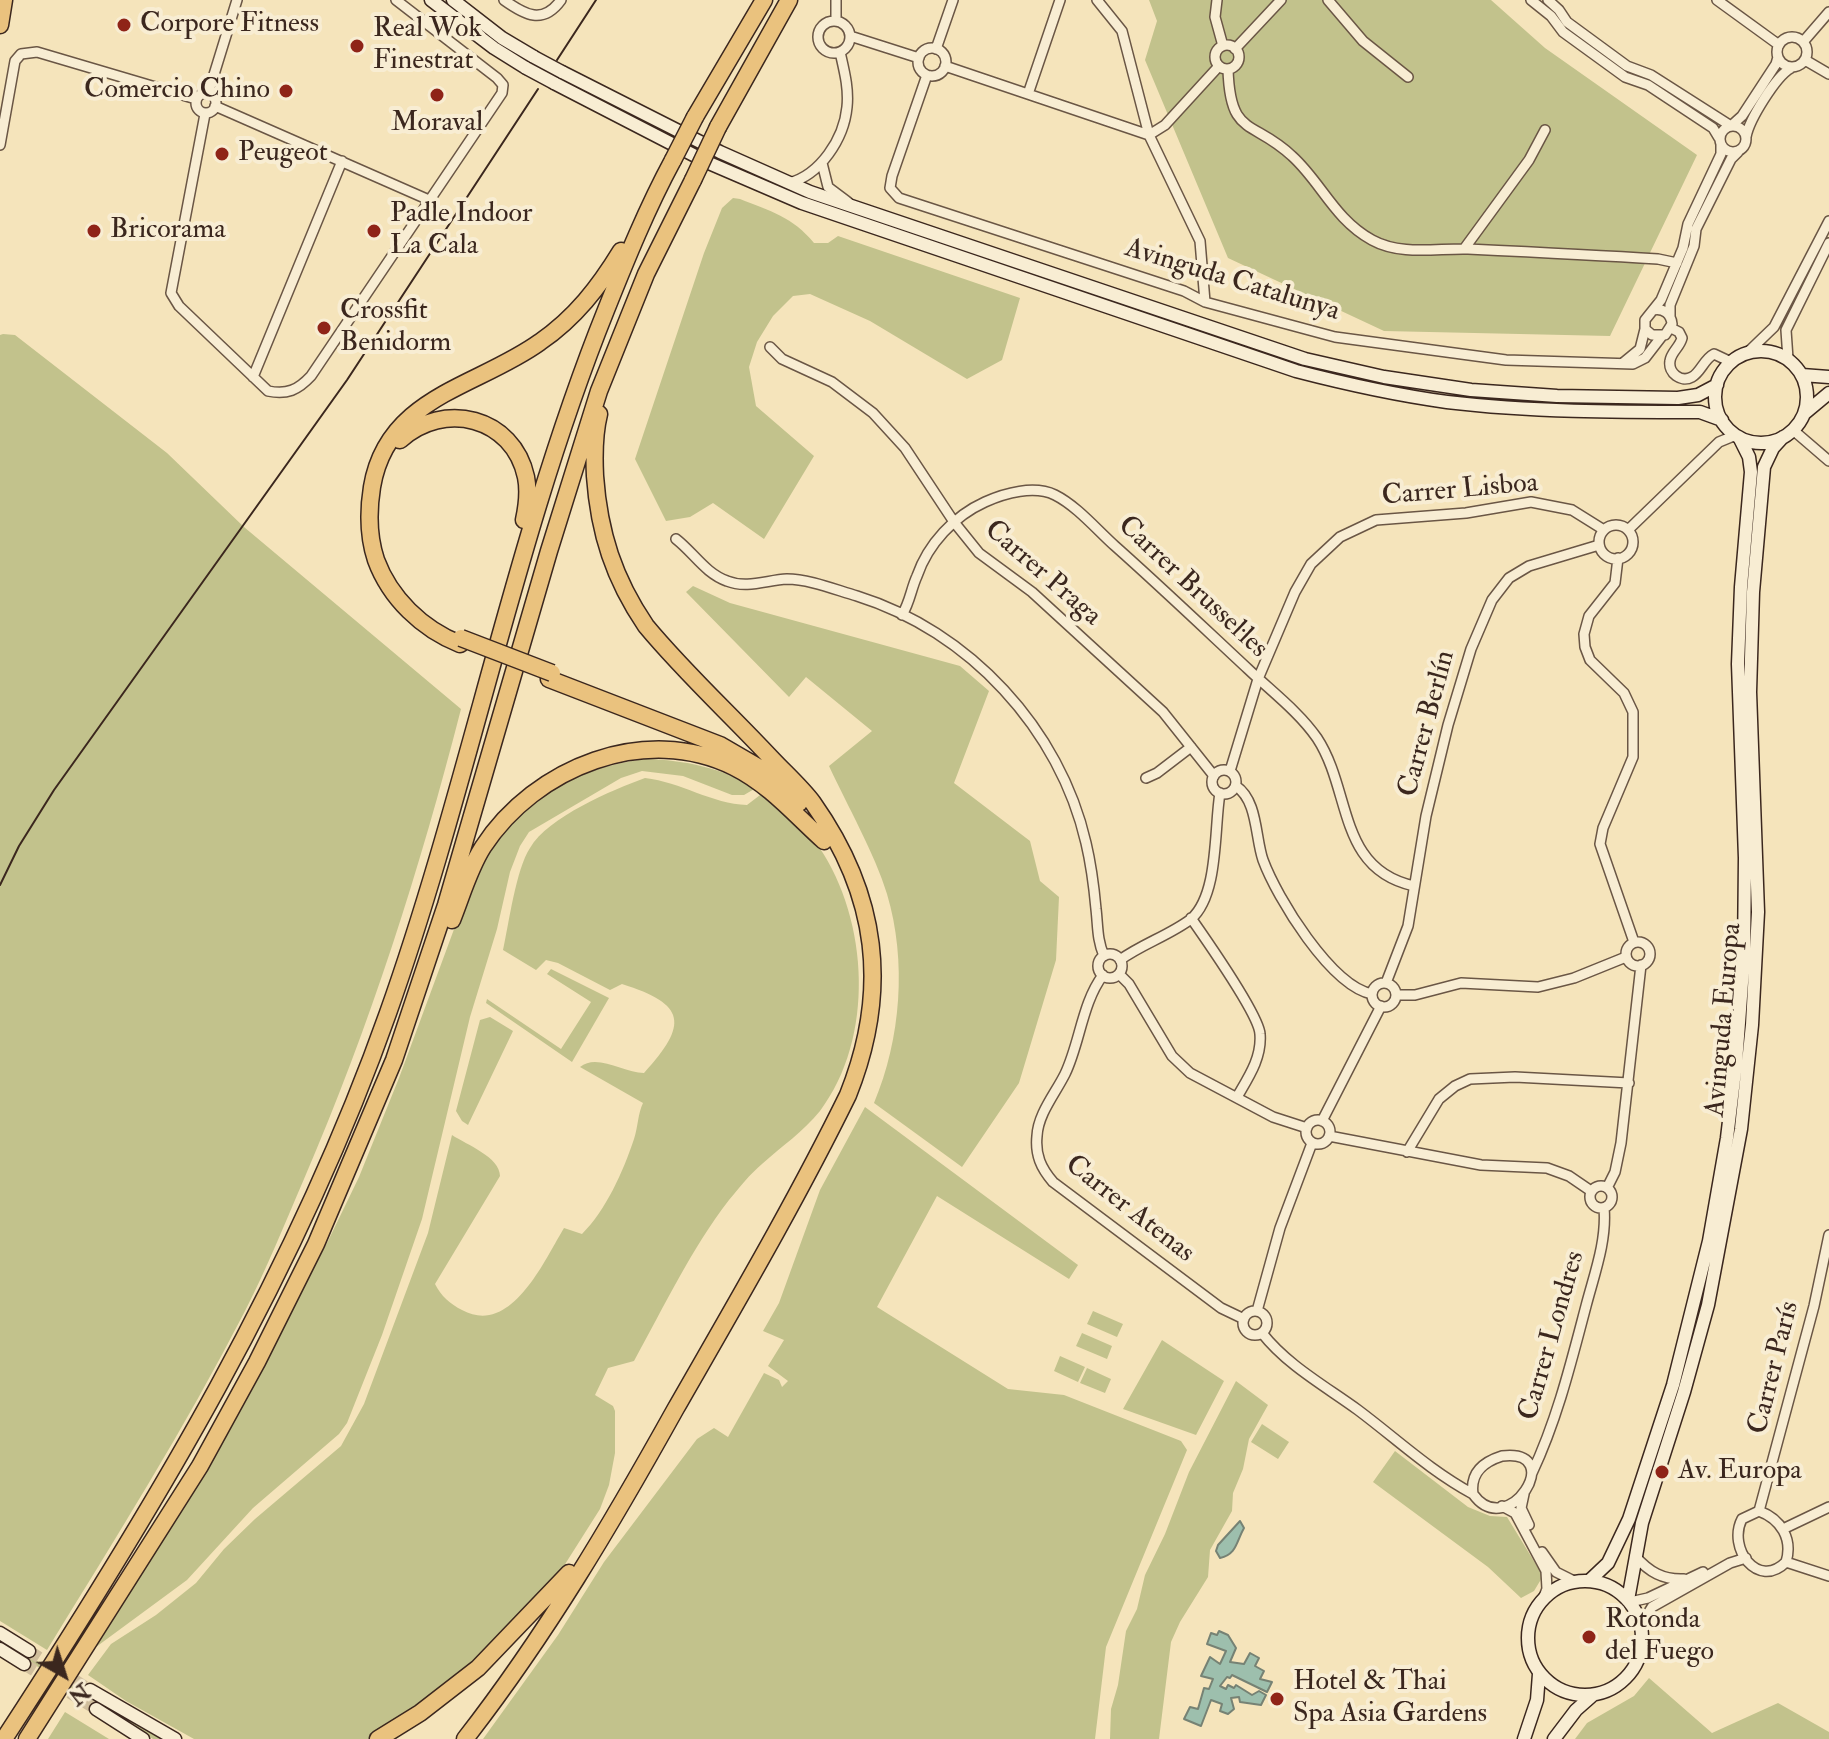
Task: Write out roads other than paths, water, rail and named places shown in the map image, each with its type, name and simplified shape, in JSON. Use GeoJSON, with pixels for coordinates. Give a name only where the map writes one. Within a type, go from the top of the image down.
{"type":"FeatureCollection","features":[{"type":"Feature","properties":{"kind":"highway"},"geometry":{"type":"LineString","coordinates":[[0,25],[4,0]]}},
{"type":"Feature","properties":{"kind":"highway"},"geometry":{"type":"LineString","coordinates":[[4,1739],[181,1456],[260,1309],[323,1176],[388,1013],[431,881],[546,477],[585,363],[662,181],[695,117],[764,0]]}},
{"type":"Feature","properties":{"kind":"highway"},"geometry":{"type":"LineString","coordinates":[[316,1244],[394,1060],[446,905],[585,431],[646,274],[718,127],[789,0]]}},
{"type":"Feature","properties":{"kind":"highway"},"geometry":{"type":"LineString","coordinates":[[662,181],[639,215],[608,272],[566,322],[520,355],[423,406],[399,429],[378,465],[370,502],[369,529],[373,547],[383,574],[397,597],[415,617],[442,635],[696,729],[743,751],[771,770],[821,819]]}},
{"type":"Feature","properties":{"kind":"highway"},"geometry":{"type":"LineString","coordinates":[[465,1739],[540,1637],[608,1530],[732,1311],[836,1117],[857,1072],[871,1017],[872,947],[866,911],[858,885],[838,844],[807,796],[646,626],[628,599],[607,551],[597,499],[596,425],[607,383],[646,274]]}},
{"type":"Feature","properties":{"kind":"highway"},"geometry":{"type":"LineString","coordinates":[[461,641],[430,621],[405,599],[388,573],[377,543],[375,502],[379,476],[393,448],[409,432],[429,421],[459,418],[481,423],[508,442],[521,461],[527,486],[519,569]]}},
{"type":"Feature","properties":{"kind":"highway"},"geometry":{"type":"LineString","coordinates":[[451,1739],[522,1645],[645,1446],[833,1110],[851,1070],[865,1003],[863,944],[845,879],[815,822],[789,792],[744,757],[701,736],[604,702],[550,676]]}},
{"type":"Feature","properties":{"kind":"highway"},"geometry":{"type":"LineString","coordinates":[[27,1739],[200,1466],[257,1362],[346,1188],[373,1127],[472,868],[498,826],[526,798],[564,773],[611,755],[656,751],[686,753],[728,764],[786,803],[824,841]]}},
{"type":"Feature","properties":{"kind":"highway"},"geometry":{"type":"LineString","coordinates":[[378,1739],[420,1713],[478,1668],[569,1573]]}},
{"type":"Feature","properties":{"kind":"main road"},"geometry":{"type":"LineString","coordinates":[[431,0],[526,68],[709,163],[802,203],[1184,335],[1296,371],[1448,402],[1533,409],[1700,412],[1722,420]]}},
{"type":"Feature","properties":{"kind":"main road"},"geometry":{"type":"LineString","coordinates":[[453,0],[502,38],[534,57],[720,152],[789,183],[1258,345],[1362,373],[1471,390],[1557,396],[1688,397],[1717,385]]}},
{"type":"Feature","properties":{"kind":"main road"},"geometry":{"type":"LineString","coordinates":[[1805,413],[1807,393],[1802,375],[1788,359],[1776,353],[1747,353],[1731,362],[1717,385],[1716,403],[1722,420],[1737,436],[1761,443],[1788,434],[1805,413],[1829,393]]}},
{"type":"Feature","properties":{"kind":"main road"},"geometry":{"type":"LineString","coordinates":[[1802,375],[1829,377]]}},
{"type":"Feature","properties":{"kind":"main road","name":"Avinguda Europa"},"geometry":{"type":"LineString","coordinates":[[1629,1601],[1642,1523],[1696,1350],[1724,1228],[1741,1129],[1750,1054],[1753,592],[1764,467],[1773,448],[1788,434]]}},
{"type":"Feature","properties":{"kind":"main road","name":"Avinguda Europa"},"geometry":{"type":"LineString","coordinates":[[1590,1580],[1608,1563],[1633,1506],[1673,1385],[1709,1241],[1736,1063],[1752,888],[1737,674],[1751,472],[1746,448],[1737,436]]}},
{"type":"Feature","properties":{"kind":"main road"},"geometry":{"type":"LineString","coordinates":[[1590,1580],[1619,1591],[1629,1601],[1641,1625],[1642,1644],[1637,1662],[1626,1678],[1611,1689],[1593,1695],[1573,1695],[1554,1687],[1539,1674],[1532,1661],[1527,1635],[1532,1616],[1543,1599],[1559,1586],[1590,1580]]}},
{"type":"Feature","properties":{"kind":"main road"},"geometry":{"type":"LineString","coordinates":[[0,1633],[26,1657],[0,1649]]}},
{"type":"Feature","properties":{"kind":"main road"},"geometry":{"type":"LineString","coordinates":[[1524,1739],[1537,1700],[1539,1674]]}},
{"type":"Feature","properties":{"kind":"main road"},"geometry":{"type":"LineString","coordinates":[[90,1690],[175,1739]]}},
{"type":"Feature","properties":{"kind":"main road"},"geometry":{"type":"LineString","coordinates":[[1554,1739],[1576,1710],[1593,1695]]}},
{"type":"Feature","properties":{"kind":"main road"},"geometry":{"type":"LineString","coordinates":[[96,1709],[143,1739]]}},
{"type":"Feature","properties":{"kind":"street"},"geometry":{"type":"LineString","coordinates":[[208,94],[237,0]]}},
{"type":"Feature","properties":{"kind":"street"},"geometry":{"type":"LineString","coordinates":[[205,114],[171,293],[174,301],[268,391],[280,394],[299,389],[311,376],[502,93],[503,85],[497,78],[396,0]]}},
{"type":"Feature","properties":{"kind":"street"},"geometry":{"type":"LineString","coordinates":[[504,0],[529,15],[544,16],[554,10],[561,0]]}},
{"type":"Feature","properties":{"kind":"street"},"geometry":{"type":"LineString","coordinates":[[836,0],[836,21]]}},
{"type":"Feature","properties":{"kind":"street"},"geometry":{"type":"LineString","coordinates":[[936,49],[953,0]]}},
{"type":"Feature","properties":{"kind":"street"},"geometry":{"type":"LineString","coordinates":[[1028,94],[1060,0]]}},
{"type":"Feature","properties":{"kind":"street"},"geometry":{"type":"LineString","coordinates":[[1097,0],[1119,25],[1124,36],[1149,135],[1200,241],[1205,302]]}},
{"type":"Feature","properties":{"kind":"street"},"geometry":{"type":"LineString","coordinates":[[1217,0],[1215,17],[1223,46]]}},
{"type":"Feature","properties":{"kind":"street"},"geometry":{"type":"LineString","coordinates":[[1235,49],[1281,0]]}},
{"type":"Feature","properties":{"kind":"street"},"geometry":{"type":"LineString","coordinates":[[1328,0],[1363,41],[1408,77]]}},
{"type":"Feature","properties":{"kind":"street"},"geometry":{"type":"LineString","coordinates":[[1531,0],[1571,38],[1625,77],[1646,84],[1713,128],[1729,152],[1738,152]]}},
{"type":"Feature","properties":{"kind":"street"},"geometry":{"type":"LineString","coordinates":[[1548,0],[1567,22],[1627,66],[1651,75],[1731,126],[1741,128],[1746,137]]}},
{"type":"Feature","properties":{"kind":"street"},"geometry":{"type":"LineString","coordinates":[[1717,0],[1779,45]]}},
{"type":"Feature","properties":{"kind":"street"},"geometry":{"type":"LineString","coordinates":[[1803,42],[1829,12]]}},
{"type":"Feature","properties":{"kind":"street"},"geometry":{"type":"LineString","coordinates":[[836,21],[846,26],[850,36],[848,45],[840,52],[829,52],[819,41],[822,26],[836,21]]}},
{"type":"Feature","properties":{"kind":"street"},"geometry":{"type":"LineString","coordinates":[[850,36],[919,58]]}},
{"type":"Feature","properties":{"kind":"street"},"geometry":{"type":"LineString","coordinates":[[1623,363],[1640,349],[1645,320],[1661,300],[1677,263],[1688,224],[1721,154],[1722,131],[1742,116],[1776,64],[1779,45],[1789,37],[1803,42],[1807,51],[1805,60],[1798,67],[1786,69],[1769,94],[1749,126],[1745,145],[1731,159],[1696,229],[1694,246],[1670,305],[1671,328]]}},
{"type":"Feature","properties":{"kind":"street"},"geometry":{"type":"LineString","coordinates":[[1223,46],[1235,49]]}},
{"type":"Feature","properties":{"kind":"street"},"geometry":{"type":"LineString","coordinates":[[1223,46],[1215,56],[1223,68],[1238,117],[1254,132],[1295,158],[1332,206],[1366,236],[1384,245],[1406,250],[1464,249],[1658,259],[1677,263]]}},
{"type":"Feature","properties":{"kind":"street"},"geometry":{"type":"LineString","coordinates":[[936,49],[944,55],[945,66],[938,74],[927,75],[919,67],[919,58],[924,51],[936,49]]}},
{"type":"Feature","properties":{"kind":"street"},"geometry":{"type":"LineString","coordinates":[[945,66],[1149,135],[1161,128],[1223,68],[1234,67],[1238,61],[1235,49]]}},
{"type":"Feature","properties":{"kind":"street"},"geometry":{"type":"LineString","coordinates":[[0,145],[15,61],[21,54],[37,52],[196,99]]}},
{"type":"Feature","properties":{"kind":"street"},"geometry":{"type":"LineString","coordinates":[[789,183],[811,174],[822,163],[838,136],[847,110],[847,84],[840,52]]}},
{"type":"Feature","properties":{"kind":"street"},"geometry":{"type":"LineString","coordinates":[[1778,57],[1783,65],[1791,68]]}},
{"type":"Feature","properties":{"kind":"street"},"geometry":{"type":"LineString","coordinates":[[1805,60],[1829,74]]}},
{"type":"Feature","properties":{"kind":"street","name":"Avinguda Catalunya"},"geometry":{"type":"LineString","coordinates":[[927,75],[892,176],[890,188],[899,198],[1184,291],[1205,302],[1335,337],[1506,360],[1623,363]]}},
{"type":"Feature","properties":{"kind":"street"},"geometry":{"type":"LineString","coordinates":[[201,94],[208,94],[215,100],[215,106],[205,114],[196,108],[196,99],[201,94]]}},
{"type":"Feature","properties":{"kind":"street"},"geometry":{"type":"LineString","coordinates":[[215,106],[429,200]]}},
{"type":"Feature","properties":{"kind":"street"},"geometry":{"type":"LineString","coordinates":[[1464,249],[1529,160],[1545,130]]}},
{"type":"Feature","properties":{"kind":"street"},"geometry":{"type":"LineString","coordinates":[[253,377],[342,161]]}},
{"type":"Feature","properties":{"kind":"street"},"geometry":{"type":"LineString","coordinates":[[822,163],[828,187],[861,210]]}},
{"type":"Feature","properties":{"kind":"street"},"geometry":{"type":"LineString","coordinates":[[1747,353],[1774,327],[1829,221]]}},
{"type":"Feature","properties":{"kind":"street"},"geometry":{"type":"LineString","coordinates":[[1788,359],[1786,330],[1829,243]]}},
{"type":"Feature","properties":{"kind":"street"},"geometry":{"type":"LineString","coordinates":[[1653,310],[1662,310],[1670,317]]}},
{"type":"Feature","properties":{"kind":"street"},"geometry":{"type":"LineString","coordinates":[[1623,363],[1633,364],[1642,360],[1671,328]]}},
{"type":"Feature","properties":{"kind":"street"},"geometry":{"type":"LineString","coordinates":[[1671,328],[1679,332],[1682,338],[1670,361],[1677,377],[1692,377],[1714,354],[1731,362]]}},
{"type":"Feature","properties":{"kind":"street"},"geometry":{"type":"LineString","coordinates":[[1645,329],[1652,335],[1662,336]]}},
{"type":"Feature","properties":{"kind":"street","name":"Carrer Praga"},"geometry":{"type":"LineString","coordinates":[[770,347],[782,359],[832,382],[873,413],[905,448],[954,522],[979,553],[1032,592],[1163,712],[1214,776]]}},
{"type":"Feature","properties":{"kind":"street"},"geometry":{"type":"LineString","coordinates":[[1788,434],[1829,461]]}},
{"type":"Feature","properties":{"kind":"street"},"geometry":{"type":"LineString","coordinates":[[1628,530],[1719,442],[1737,436]]}},
{"type":"Feature","properties":{"kind":"street","name":"Carrer Brussel·les"},"geometry":{"type":"LineString","coordinates":[[902,615],[910,603],[916,578],[927,554],[954,522],[1001,496],[1032,490],[1054,495],[1150,577],[1303,722],[1318,739],[1331,767],[1350,829],[1370,863],[1387,878],[1414,886]]}},
{"type":"Feature","properties":{"kind":"street","name":"Carrer Lisboa"},"geometry":{"type":"LineString","coordinates":[[1230,771],[1258,679],[1303,576],[1330,545],[1363,525],[1397,516],[1466,513],[1531,502],[1572,510],[1604,530]]}},
{"type":"Feature","properties":{"kind":"street"},"geometry":{"type":"LineString","coordinates":[[1617,525],[1628,530],[1632,544],[1627,554],[1618,558],[1607,556],[1599,545],[1599,537],[1604,530],[1617,525]]}},
{"type":"Feature","properties":{"kind":"street"},"geometry":{"type":"LineString","coordinates":[[676,539],[702,566],[726,581],[753,584],[797,580],[859,597],[902,615],[950,643],[1010,695],[1045,744],[1072,797],[1085,838],[1095,896],[1097,937],[1104,956]]}},
{"type":"Feature","properties":{"kind":"street","name":"Carrer Berlín"},"geometry":{"type":"LineString","coordinates":[[1386,983],[1406,934],[1432,786],[1448,725],[1471,649],[1492,600],[1509,578],[1529,566],[1599,545]]}},
{"type":"Feature","properties":{"kind":"street"},"geometry":{"type":"LineString","coordinates":[[1618,558],[1615,583],[1589,616],[1583,641],[1590,660],[1624,693],[1633,712],[1633,757],[1603,828],[1600,844],[1634,942]]}},
{"type":"Feature","properties":{"kind":"street"},"geometry":{"type":"LineString","coordinates":[[1146,778],[1191,747]]}},
{"type":"Feature","properties":{"kind":"street"},"geometry":{"type":"LineString","coordinates":[[1236,786],[1228,794],[1220,793],[1213,786],[1214,776],[1222,770],[1230,771],[1235,776],[1236,786],[1251,806],[1263,860],[1298,926],[1345,982],[1372,994]]}},
{"type":"Feature","properties":{"kind":"street"},"geometry":{"type":"LineString","coordinates":[[1120,960],[1191,918],[1200,907],[1211,880],[1220,793]]}},
{"type":"Feature","properties":{"kind":"street"},"geometry":{"type":"LineString","coordinates":[[1191,918],[1258,1023],[1260,1044],[1255,1064],[1237,1097]]}},
{"type":"Feature","properties":{"kind":"street"},"geometry":{"type":"LineString","coordinates":[[1607,1188],[1596,1187],[1591,1191],[1589,1199],[1592,1205],[1604,1208],[1610,1205],[1612,1198],[1607,1188],[1618,1158],[1641,965],[1649,957],[1644,943],[1634,942],[1627,948],[1626,957],[1633,965],[1641,965]]}},
{"type":"Feature","properties":{"kind":"street"},"geometry":{"type":"LineString","coordinates":[[1114,955],[1120,960],[1122,967],[1119,974],[1112,978],[1103,975],[1098,966],[1104,956],[1114,955]]}},
{"type":"Feature","properties":{"kind":"street"},"geometry":{"type":"LineString","coordinates":[[1396,995],[1415,995],[1461,983],[1538,987],[1574,978],[1626,957]]}},
{"type":"Feature","properties":{"kind":"street"},"geometry":{"type":"LineString","coordinates":[[1119,974],[1129,984],[1164,1044],[1190,1073],[1282,1121],[1307,1128]]}},
{"type":"Feature","properties":{"kind":"street","name":"Carrer Atenas"},"geometry":{"type":"LineString","coordinates":[[1103,975],[1095,988],[1065,1073],[1038,1128],[1037,1149],[1044,1172],[1053,1182],[1216,1304],[1244,1319]]}},
{"type":"Feature","properties":{"kind":"street"},"geometry":{"type":"LineString","coordinates":[[1386,983],[1393,987],[1396,995],[1391,1005],[1381,1006],[1374,1001],[1372,994],[1376,987],[1386,983]]}},
{"type":"Feature","properties":{"kind":"street"},"geometry":{"type":"LineString","coordinates":[[1322,1121],[1381,1006]]}},
{"type":"Feature","properties":{"kind":"street"},"geometry":{"type":"LineString","coordinates":[[1407,1152],[1439,1099],[1470,1079],[1500,1077],[1629,1083]]}},
{"type":"Feature","properties":{"kind":"street"},"geometry":{"type":"LineString","coordinates":[[1322,1121],[1329,1127],[1329,1136],[1322,1143],[1312,1143],[1306,1136],[1307,1128],[1312,1122],[1322,1121]]}},
{"type":"Feature","properties":{"kind":"street"},"geometry":{"type":"LineString","coordinates":[[1329,1136],[1496,1167],[1547,1168],[1569,1176],[1591,1191]]}},
{"type":"Feature","properties":{"kind":"street"},"geometry":{"type":"LineString","coordinates":[[1257,1311],[1280,1228],[1312,1143]]}},
{"type":"Feature","properties":{"kind":"street","name":"Carrer Londres"},"geometry":{"type":"LineString","coordinates":[[1532,1473],[1552,1423],[1578,1334],[1602,1242],[1604,1208]]}},
{"type":"Feature","properties":{"kind":"street","name":"Carrer París"},"geometry":{"type":"LineString","coordinates":[[1759,1511],[1814,1306],[1829,1235]]}},
{"type":"Feature","properties":{"kind":"street"},"geometry":{"type":"LineString","coordinates":[[1257,1311],[1248,1313],[1244,1319],[1244,1328],[1249,1333],[1262,1333],[1295,1365],[1445,1479],[1473,1494],[1487,1506],[1515,1502],[1530,1486],[1532,1473],[1519,1457],[1502,1456],[1487,1462],[1477,1471],[1472,1481],[1473,1494]]}},
{"type":"Feature","properties":{"kind":"street"},"geometry":{"type":"LineString","coordinates":[[1257,1311],[1267,1319],[1262,1333]]}},
{"type":"Feature","properties":{"kind":"street"},"geometry":{"type":"LineString","coordinates":[[1524,1494],[1521,1508],[1545,1557],[1556,1572],[1574,1581]]}},
{"type":"Feature","properties":{"kind":"street"},"geometry":{"type":"LineString","coordinates":[[1502,1506],[1515,1513],[1546,1571],[1547,1589],[1543,1599]]}},
{"type":"Feature","properties":{"kind":"street"},"geometry":{"type":"LineString","coordinates":[[1783,1529],[1829,1507]]}},
{"type":"Feature","properties":{"kind":"street"},"geometry":{"type":"LineString","coordinates":[[1759,1511],[1774,1519],[1783,1529],[1788,1544],[1786,1562],[1778,1570],[1768,1572],[1758,1569],[1740,1548],[1737,1536],[1739,1524],[1747,1515],[1759,1511]]}},
{"type":"Feature","properties":{"kind":"street"},"geometry":{"type":"LineString","coordinates":[[1629,1601],[1648,1598],[1702,1572],[1740,1548]]}},
{"type":"Feature","properties":{"kind":"street"},"geometry":{"type":"LineString","coordinates":[[1635,1556],[1646,1568],[1669,1580],[1702,1572]]}},
{"type":"Feature","properties":{"kind":"street"},"geometry":{"type":"LineString","coordinates":[[1641,1625],[1652,1607],[1730,1563],[1746,1558]]}},
{"type":"Feature","properties":{"kind":"street"},"geometry":{"type":"LineString","coordinates":[[1786,1562],[1829,1576]]}},
{"type":"Feature","properties":{"kind":"tunnel"},"geometry":{"type":"LineString","coordinates":[[29,1651],[90,1690]]}},
{"type":"Feature","properties":{"kind":"tunnel"},"geometry":{"type":"LineString","coordinates":[[24,1664],[96,1709]]}},
{"type":"Feature","properties":{"kind":"tram line"},"geometry":{"type":"LineString","coordinates":[[557,60],[596,0]]}},
{"type":"Feature","properties":{"kind":"tram line"},"geometry":{"type":"LineString","coordinates":[[0,885],[19,846],[54,790],[347,380],[538,89]]}},
{"type":"Feature","properties":{"kind":"place","name":"Corpore Fitness"},"geometry":{"type":"Point","coordinates":[124,25]}},
{"type":"Feature","properties":{"kind":"place","name":"Real Wok Finestrat"},"geometry":{"type":"Point","coordinates":[357,46]}},
{"type":"Feature","properties":{"kind":"place","name":"Comercio Chino"},"geometry":{"type":"Point","coordinates":[286,91]}},
{"type":"Feature","properties":{"kind":"place","name":"Moraval"},"geometry":{"type":"Point","coordinates":[437,95]}},
{"type":"Feature","properties":{"kind":"place","name":"Peugeot"},"geometry":{"type":"Point","coordinates":[222,154]}},
{"type":"Feature","properties":{"kind":"place","name":"Bricorama"},"geometry":{"type":"Point","coordinates":[94,231]}},
{"type":"Feature","properties":{"kind":"place","name":"Padle Indoor La Cala"},"geometry":{"type":"Point","coordinates":[374,231]}},
{"type":"Feature","properties":{"kind":"place","name":"Crossfit Benidorm"},"geometry":{"type":"Point","coordinates":[324,328]}},
{"type":"Feature","properties":{"kind":"place","name":"Av. Europa"},"geometry":{"type":"Point","coordinates":[1662,1472]}},
{"type":"Feature","properties":{"kind":"place","name":"Rotonda del Fuego"},"geometry":{"type":"Point","coordinates":[1589,1637]}},
{"type":"Feature","properties":{"kind":"place","name":"Hotel & Thai Spa Asia Gardens"},"geometry":{"type":"Point","coordinates":[1277,1699]}}]}
